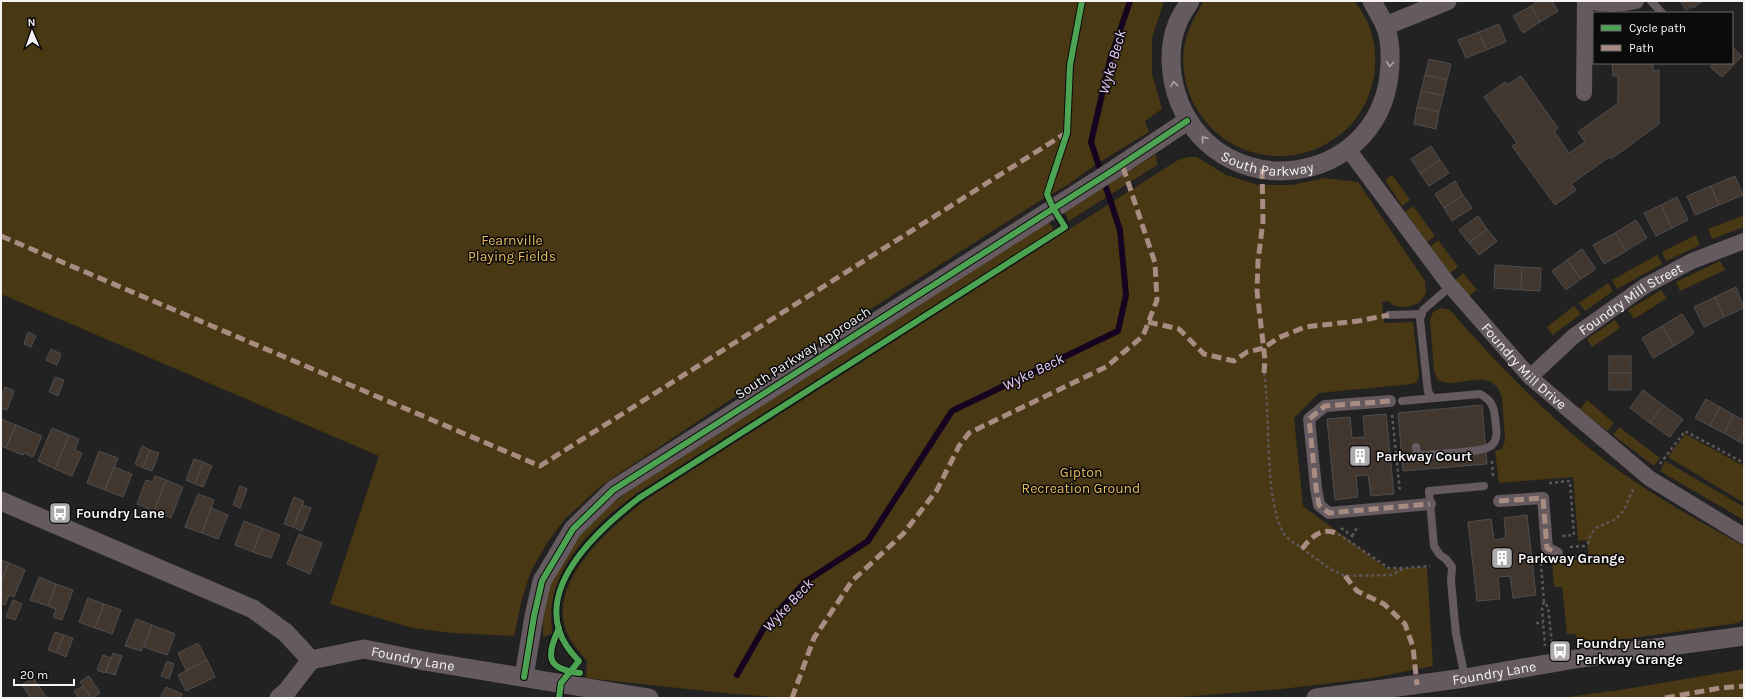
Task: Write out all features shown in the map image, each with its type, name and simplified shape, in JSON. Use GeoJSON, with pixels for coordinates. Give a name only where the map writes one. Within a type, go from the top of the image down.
{"type":"FeatureCollection","features":[{"type":"Feature","properties":{"kind":"street","name":"South Parkway"},"geometry":{"type":"LineString","coordinates":[[1190,1],[1178,22],[1170,56],[1174,89],[1187,120],[1212,148],[1244,166],[1280,172],[1316,166],[1348,149],[1368,129],[1379,112],[1387,93],[1391,59],[1385,26],[1372,1]]}},
{"type":"Feature","properties":{"kind":"street"},"geometry":{"type":"LineString","coordinates":[[1385,26],[1447,1]]}},
{"type":"Feature","properties":{"kind":"street"},"geometry":{"type":"LineString","coordinates":[[1584,93],[1586,1],[1603,5],[1625,4],[1636,1]]}},
{"type":"Feature","properties":{"kind":"street","name":"South Parkway Approach"},"geometry":{"type":"LineString","coordinates":[[524,677],[534,616],[542,581],[573,529],[613,490],[1112,171],[1187,120]]}},
{"type":"Feature","properties":{"kind":"street","name":"Foundry Mill Drive"},"geometry":{"type":"LineString","coordinates":[[1348,149],[1451,286],[1530,377],[1646,476],[1744,536]]}},
{"type":"Feature","properties":{"kind":"street","name":"Foundry Mill Street"},"geometry":{"type":"LineString","coordinates":[[1530,377],[1574,336],[1645,286],[1692,261],[1744,241]]}},
{"type":"Feature","properties":{"kind":"street"},"geometry":{"type":"LineString","coordinates":[[1396,401],[1325,406],[1309,419],[1319,505],[1329,513],[1430,504]]}},
{"type":"Feature","properties":{"kind":"street"},"geometry":{"type":"LineString","coordinates":[[1499,501],[1543,498],[1547,548],[1557,552]]}},
{"type":"Feature","properties":{"kind":"street"},"geometry":{"type":"LineString","coordinates":[[1,501],[253,609],[286,633],[311,660],[287,692],[279,698]]}},
{"type":"Feature","properties":{"kind":"street","name":"Foundry Lane"},"geometry":{"type":"LineString","coordinates":[[1316,698],[1465,678],[1581,658],[1744,636]]}},
{"type":"Feature","properties":{"kind":"street","name":"Foundry Lane"},"geometry":{"type":"LineString","coordinates":[[311,660],[364,649],[424,661],[649,698]]}},
{"type":"Feature","properties":{"kind":"lane"},"geometry":{"type":"LineString","coordinates":[[1652,1],[1661,12]]}},
{"type":"Feature","properties":{"kind":"lane"},"geometry":{"type":"LineString","coordinates":[[1433,398],[1428,392],[1420,319],[1423,310],[1451,286]]}},
{"type":"Feature","properties":{"kind":"lane"},"geometry":{"type":"LineString","coordinates":[[1390,315],[1422,314]]}},
{"type":"Feature","properties":{"kind":"lane"},"geometry":{"type":"LineString","coordinates":[[1396,401],[1480,394],[1488,398],[1494,407],[1497,433],[1495,440],[1490,446],[1477,450],[1421,455],[1417,453],[1416,447]]}},
{"type":"Feature","properties":{"kind":"lane"},"geometry":{"type":"LineString","coordinates":[[1465,678],[1456,634],[1451,581],[1452,567],[1446,559],[1440,555],[1434,546],[1429,491],[1484,486]]}},
{"type":"Feature","properties":{"kind":"path"},"geometry":{"type":"LineString","coordinates":[[1396,401],[1398,469],[1401,506]]}},
{"type":"Feature","properties":{"kind":"path"},"geometry":{"type":"LineString","coordinates":[[1557,552],[1566,548],[1584,546],[1588,543],[1591,534],[1596,528],[1616,519],[1630,500],[1632,490],[1685,431],[1744,463]]}},
{"type":"Feature","properties":{"kind":"path"},"geometry":{"type":"LineString","coordinates":[[1490,446],[1493,481]]}},
{"type":"Feature","properties":{"kind":"path"},"geometry":{"type":"LineString","coordinates":[[1398,469],[1403,468]]}},
{"type":"Feature","properties":{"kind":"path"},"geometry":{"type":"LineString","coordinates":[[1547,483],[1570,481]]}},
{"type":"Feature","properties":{"kind":"path"},"geometry":{"type":"LineString","coordinates":[[1329,513],[1331,522],[1352,536],[1349,541]]}},
{"type":"Feature","properties":{"kind":"path"},"geometry":{"type":"LineString","coordinates":[[1338,534],[1389,568],[1404,568]]}},
{"type":"Feature","properties":{"kind":"path"},"geometry":{"type":"LineString","coordinates":[[1557,552],[1567,556],[1584,556]]}},
{"type":"Feature","properties":{"kind":"path"},"geometry":{"type":"LineString","coordinates":[[1544,602],[1542,608],[1546,650]]}},
{"type":"Feature","properties":{"kind":"path"},"geometry":{"type":"LineString","coordinates":[[1536,623],[1543,622]]}},
{"type":"Feature","properties":{"kind":"green space","name":"Fearnville Playing Fields"},"geometry":{"type":"Polygon","coordinates":[[[1,1],[1164,1],[1152,38],[1152,74],[1162,109],[1145,121],[1149,132],[1098,163],[1066,186],[1041,200],[754,384],[602,485],[565,519],[547,543],[531,571],[522,599],[514,636],[452,633],[413,628],[330,604],[379,456],[1,294],[1,1]]]}},
{"type":"Feature","properties":{"kind":"green space"},"geometry":{"type":"Polygon","coordinates":[[[1204,1],[1354,1],[1361,10],[1370,28],[1375,49],[1375,70],[1373,81],[1369,96],[1357,117],[1341,134],[1321,147],[1299,154],[1276,156],[1254,153],[1234,145],[1216,132],[1200,115],[1189,93],[1184,70],[1183,53],[1187,35],[1204,1]]]}},
{"type":"Feature","properties":{"kind":"green space"},"geometry":{"type":"Polygon","coordinates":[[[1156,154],[1157,165],[1069,221],[1064,212],[1156,154]]]}},
{"type":"Feature","properties":{"kind":"green space","name":"Gipton Recreation Ground"},"geometry":{"type":"Polygon","coordinates":[[[1188,157],[1197,157],[1226,175],[1258,185],[1292,185],[1324,178],[1358,182],[1425,281],[1426,293],[1415,305],[1402,307],[1391,304],[1389,301],[1382,302],[1384,323],[1413,322],[1419,375],[1417,382],[1412,384],[1319,393],[1294,418],[1303,506],[1388,569],[1427,567],[1433,666],[1373,678],[1282,689],[1168,698],[790,698],[734,694],[586,678],[587,661],[572,642],[566,630],[563,611],[566,593],[574,575],[586,557],[630,512],[644,501],[1178,160],[1188,157]]]}},
{"type":"Feature","properties":{"kind":"green space"},"geometry":{"type":"Polygon","coordinates":[[[1392,175],[1410,200],[1402,206],[1385,180],[1392,175]]]}},
{"type":"Feature","properties":{"kind":"green space"},"geometry":{"type":"Polygon","coordinates":[[[1413,206],[1435,236],[1427,242],[1405,212],[1413,206]]]}},
{"type":"Feature","properties":{"kind":"green space"},"geometry":{"type":"Polygon","coordinates":[[[1744,215],[1744,227],[1712,239],[1708,229],[1744,215]]]}},
{"type":"Feature","properties":{"kind":"green space"},"geometry":{"type":"Polygon","coordinates":[[[1049,222],[1054,230],[637,493],[622,504],[594,530],[570,559],[554,592],[551,611],[552,633],[543,637],[543,612],[553,574],[574,541],[602,513],[633,488],[1049,222]]]}},
{"type":"Feature","properties":{"kind":"green space"},"geometry":{"type":"Polygon","coordinates":[[[1696,235],[1700,245],[1666,261],[1662,252],[1696,235]]]}},
{"type":"Feature","properties":{"kind":"green space"},"geometry":{"type":"Polygon","coordinates":[[[1438,240],[1458,267],[1450,273],[1430,247],[1438,240]]]}},
{"type":"Feature","properties":{"kind":"green space"},"geometry":{"type":"Polygon","coordinates":[[[1657,255],[1662,264],[1617,289],[1612,280],[1657,255]]]}},
{"type":"Feature","properties":{"kind":"green space"},"geometry":{"type":"Polygon","coordinates":[[[1720,261],[1725,270],[1680,291],[1676,282],[1720,261]]]}},
{"type":"Feature","properties":{"kind":"green space"},"geometry":{"type":"Polygon","coordinates":[[[1463,273],[1477,290],[1469,296],[1455,280],[1463,273]]]}},
{"type":"Feature","properties":{"kind":"green space"},"geometry":{"type":"Polygon","coordinates":[[[1608,283],[1613,291],[1585,311],[1579,303],[1608,283]]]}},
{"type":"Feature","properties":{"kind":"green space"},"geometry":{"type":"Polygon","coordinates":[[[1661,290],[1667,298],[1634,319],[1628,310],[1661,290]]]}},
{"type":"Feature","properties":{"kind":"green space"},"geometry":{"type":"Polygon","coordinates":[[[1574,306],[1581,314],[1553,335],[1547,327],[1574,306]]]}},
{"type":"Feature","properties":{"kind":"green space"},"geometry":{"type":"Polygon","coordinates":[[[1441,308],[1450,310],[1522,388],[1561,424],[1602,458],[1653,494],[1744,546],[1744,619],[1738,623],[1577,646],[1576,634],[1567,634],[1562,587],[1554,587],[1552,562],[1589,559],[1587,540],[1578,541],[1573,477],[1499,483],[1495,451],[1502,449],[1505,440],[1502,397],[1497,387],[1490,381],[1472,380],[1454,383],[1437,379],[1434,371],[1430,320],[1433,312],[1441,308]]]}},
{"type":"Feature","properties":{"kind":"green space"},"geometry":{"type":"Polygon","coordinates":[[[1615,320],[1620,328],[1592,347],[1587,339],[1615,320]]]}},
{"type":"Feature","properties":{"kind":"green space"},"geometry":{"type":"Polygon","coordinates":[[[1587,400],[1614,423],[1607,431],[1580,409],[1587,400]]]}},
{"type":"Feature","properties":{"kind":"green space"},"geometry":{"type":"Polygon","coordinates":[[[1619,427],[1660,458],[1654,466],[1613,435],[1619,427]]]}},
{"type":"Feature","properties":{"kind":"green space"},"geometry":{"type":"Polygon","coordinates":[[[1685,434],[1744,466],[1744,503],[1668,457],[1685,434]]]}},
{"type":"Feature","properties":{"kind":"green space"},"geometry":{"type":"Polygon","coordinates":[[[1665,461],[1744,507],[1744,516],[1742,519],[1660,471],[1665,461]]]}},
{"type":"Feature","properties":{"kind":"green space"},"geometry":{"type":"Polygon","coordinates":[[[1744,669],[1744,698],[1560,698],[1620,690],[1744,669]]]}},
{"type":"Feature","properties":{"kind":"building"},"geometry":{"type":"Polygon","coordinates":[[[1538,1],[1552,1],[1558,11],[1540,22],[1531,6],[1538,1]]]}},
{"type":"Feature","properties":{"kind":"building"},"geometry":{"type":"Polygon","coordinates":[[[1680,1],[1703,1],[1693,8],[1692,6],[1686,10],[1680,1]]]}},
{"type":"Feature","properties":{"kind":"building"},"geometry":{"type":"Polygon","coordinates":[[[1531,6],[1540,22],[1523,33],[1513,16],[1531,6]]]}},
{"type":"Feature","properties":{"kind":"building"},"geometry":{"type":"Polygon","coordinates":[[[1499,24],[1506,42],[1486,50],[1479,32],[1499,24]]]}},
{"type":"Feature","properties":{"kind":"building"},"geometry":{"type":"Polygon","coordinates":[[[1479,32],[1486,50],[1466,58],[1458,40],[1479,32]]]}},
{"type":"Feature","properties":{"kind":"building"},"geometry":{"type":"Polygon","coordinates":[[[1733,48],[1742,56],[1722,77],[1710,67],[1713,64],[1733,64],[1733,48]]]}},
{"type":"Feature","properties":{"kind":"building"},"geometry":{"type":"Polygon","coordinates":[[[1429,59],[1451,64],[1447,80],[1425,75],[1429,59]]]}},
{"type":"Feature","properties":{"kind":"building"},"geometry":{"type":"Polygon","coordinates":[[[1612,64],[1653,64],[1653,71],[1659,70],[1659,124],[1611,159],[1609,157],[1571,184],[1576,190],[1555,205],[1512,146],[1517,143],[1484,97],[1505,82],[1507,85],[1521,76],[1558,128],[1554,131],[1569,153],[1585,142],[1578,132],[1618,103],[1618,76],[1613,76],[1612,64]]]}},
{"type":"Feature","properties":{"kind":"building"},"geometry":{"type":"Polygon","coordinates":[[[1425,75],[1447,80],[1443,96],[1421,91],[1425,75]]]}},
{"type":"Feature","properties":{"kind":"building"},"geometry":{"type":"Polygon","coordinates":[[[1421,91],[1443,96],[1439,112],[1417,107],[1421,91]]]}},
{"type":"Feature","properties":{"kind":"building"},"geometry":{"type":"Polygon","coordinates":[[[1417,107],[1439,112],[1436,129],[1414,124],[1417,107]]]}},
{"type":"Feature","properties":{"kind":"building"},"geometry":{"type":"Polygon","coordinates":[[[1431,146],[1440,160],[1420,173],[1411,159],[1431,146]]]}},
{"type":"Feature","properties":{"kind":"building"},"geometry":{"type":"Polygon","coordinates":[[[1440,160],[1449,173],[1429,186],[1420,173],[1440,160]]]}},
{"type":"Feature","properties":{"kind":"building"},"geometry":{"type":"Polygon","coordinates":[[[1735,176],[1743,195],[1719,205],[1711,186],[1735,176]]]}},
{"type":"Feature","properties":{"kind":"building"},"geometry":{"type":"Polygon","coordinates":[[[1455,181],[1463,195],[1444,208],[1435,194],[1455,181]]]}},
{"type":"Feature","properties":{"kind":"building"},"geometry":{"type":"Polygon","coordinates":[[[1711,186],[1719,205],[1695,215],[1687,196],[1711,186]]]}},
{"type":"Feature","properties":{"kind":"building"},"geometry":{"type":"Polygon","coordinates":[[[1463,195],[1472,208],[1452,221],[1444,208],[1463,195]]]}},
{"type":"Feature","properties":{"kind":"building"},"geometry":{"type":"Polygon","coordinates":[[[1677,197],[1688,220],[1672,228],[1661,205],[1677,197]]]}},
{"type":"Feature","properties":{"kind":"building"},"geometry":{"type":"Polygon","coordinates":[[[1661,205],[1672,228],[1656,236],[1644,213],[1661,205]]]}},
{"type":"Feature","properties":{"kind":"building"},"geometry":{"type":"Polygon","coordinates":[[[1478,216],[1487,229],[1469,243],[1459,230],[1478,216]]]}},
{"type":"Feature","properties":{"kind":"building"},"geometry":{"type":"Polygon","coordinates":[[[1636,220],[1647,238],[1626,251],[1615,233],[1636,220]]]}},
{"type":"Feature","properties":{"kind":"building"},"geometry":{"type":"Polygon","coordinates":[[[1487,229],[1497,241],[1479,255],[1469,243],[1487,229]]]}},
{"type":"Feature","properties":{"kind":"building"},"geometry":{"type":"Polygon","coordinates":[[[1615,233],[1626,251],[1604,264],[1593,245],[1615,233]]]}},
{"type":"Feature","properties":{"kind":"building"},"geometry":{"type":"Polygon","coordinates":[[[1582,249],[1596,269],[1581,279],[1567,260],[1582,249]]]}},
{"type":"Feature","properties":{"kind":"building"},"geometry":{"type":"Polygon","coordinates":[[[1567,260],[1581,279],[1566,290],[1552,271],[1567,260]]]}},
{"type":"Feature","properties":{"kind":"building"},"geometry":{"type":"Polygon","coordinates":[[[1495,265],[1522,267],[1521,290],[1494,288],[1495,265]]]}},
{"type":"Feature","properties":{"kind":"building"},"geometry":{"type":"Polygon","coordinates":[[[1522,267],[1541,268],[1540,291],[1521,290],[1522,267]]]}},
{"type":"Feature","properties":{"kind":"building"},"geometry":{"type":"Polygon","coordinates":[[[1736,287],[1744,308],[1724,317],[1715,297],[1736,287]]]}},
{"type":"Feature","properties":{"kind":"building"},"geometry":{"type":"Polygon","coordinates":[[[1715,297],[1724,317],[1704,327],[1694,307],[1715,297]]]}},
{"type":"Feature","properties":{"kind":"building"},"geometry":{"type":"Polygon","coordinates":[[[1682,314],[1694,333],[1674,346],[1662,326],[1682,314]]]}},
{"type":"Feature","properties":{"kind":"building"},"geometry":{"type":"Polygon","coordinates":[[[1662,326],[1674,346],[1653,358],[1642,338],[1662,326]]]}},
{"type":"Feature","properties":{"kind":"building"},"geometry":{"type":"Polygon","coordinates":[[[28,332],[36,336],[31,347],[24,344],[28,332]]]}},
{"type":"Feature","properties":{"kind":"building"},"geometry":{"type":"Polygon","coordinates":[[[51,349],[61,354],[57,365],[46,360],[51,349]]]}},
{"type":"Feature","properties":{"kind":"building"},"geometry":{"type":"Polygon","coordinates":[[[1609,356],[1631,356],[1631,373],[1609,373],[1609,356]]]}},
{"type":"Feature","properties":{"kind":"building"},"geometry":{"type":"Polygon","coordinates":[[[1609,373],[1631,373],[1631,390],[1609,390],[1609,373]]]}},
{"type":"Feature","properties":{"kind":"building"},"geometry":{"type":"Polygon","coordinates":[[[55,377],[64,380],[58,396],[49,392],[55,377]]]}},
{"type":"Feature","properties":{"kind":"building"},"geometry":{"type":"Polygon","coordinates":[[[5,387],[14,391],[7,410],[1,408],[1,397],[5,387]]]}},
{"type":"Feature","properties":{"kind":"building"},"geometry":{"type":"Polygon","coordinates":[[[1643,390],[1663,405],[1650,423],[1630,408],[1643,390]]]}},
{"type":"Feature","properties":{"kind":"building"},"geometry":{"type":"Polygon","coordinates":[[[1706,399],[1720,407],[1710,426],[1695,418],[1706,399]]]}},
{"type":"Feature","properties":{"kind":"building"},"geometry":{"type":"Polygon","coordinates":[[[1482,405],[1487,464],[1403,471],[1398,413],[1482,405]]]}},
{"type":"Feature","properties":{"kind":"building"},"geometry":{"type":"Polygon","coordinates":[[[1663,405],[1683,419],[1670,437],[1650,423],[1663,405]]]}},
{"type":"Feature","properties":{"kind":"building"},"geometry":{"type":"Polygon","coordinates":[[[1720,407],[1734,415],[1724,433],[1710,426],[1720,407]]]}},
{"type":"Feature","properties":{"kind":"building","name":"Parkway Court"},"geometry":{"type":"Polygon","coordinates":[[[1386,414],[1394,494],[1371,496],[1368,475],[1356,476],[1358,497],[1335,500],[1327,419],[1350,417],[1352,438],[1365,437],[1363,416],[1386,414]]]}},
{"type":"Feature","properties":{"kind":"building"},"geometry":{"type":"Polygon","coordinates":[[[1734,415],[1744,420],[1744,431],[1738,441],[1724,433],[1734,415]]]}},
{"type":"Feature","properties":{"kind":"building"},"geometry":{"type":"Polygon","coordinates":[[[1,419],[16,425],[6,448],[1,446],[1,419]]]}},
{"type":"Feature","properties":{"kind":"building"},"geometry":{"type":"Polygon","coordinates":[[[16,425],[42,436],[33,457],[24,453],[23,455],[6,448],[16,425]]]}},
{"type":"Feature","properties":{"kind":"building"},"geometry":{"type":"Polygon","coordinates":[[[52,428],[69,435],[55,469],[38,461],[52,428]]]}},
{"type":"Feature","properties":{"kind":"building"},"geometry":{"type":"Polygon","coordinates":[[[1744,431],[1744,444],[1738,441],[1744,431]]]}},
{"type":"Feature","properties":{"kind":"building"},"geometry":{"type":"Polygon","coordinates":[[[69,435],[79,439],[75,450],[82,453],[72,476],[55,469],[69,435]]]}},
{"type":"Feature","properties":{"kind":"building"},"geometry":{"type":"Polygon","coordinates":[[[142,446],[150,450],[143,468],[135,464],[142,446]]]}},
{"type":"Feature","properties":{"kind":"building"},"geometry":{"type":"Polygon","coordinates":[[[150,450],[159,453],[152,471],[143,468],[150,450]]]}},
{"type":"Feature","properties":{"kind":"building"},"geometry":{"type":"Polygon","coordinates":[[[99,451],[118,458],[105,490],[87,483],[99,451]]]}},
{"type":"Feature","properties":{"kind":"building"},"geometry":{"type":"Polygon","coordinates":[[[194,459],[203,462],[195,484],[186,480],[194,459]]]}},
{"type":"Feature","properties":{"kind":"building"},"geometry":{"type":"Polygon","coordinates":[[[203,462],[212,466],[203,487],[195,484],[203,462]]]}},
{"type":"Feature","properties":{"kind":"building"},"geometry":{"type":"Polygon","coordinates":[[[114,467],[132,474],[123,497],[105,490],[114,467]]]}},
{"type":"Feature","properties":{"kind":"building"},"geometry":{"type":"Polygon","coordinates":[[[155,476],[166,480],[154,511],[137,504],[146,480],[153,482],[155,476]]]}},
{"type":"Feature","properties":{"kind":"building"},"geometry":{"type":"Polygon","coordinates":[[[166,480],[183,487],[171,518],[154,511],[166,480]]]}},
{"type":"Feature","properties":{"kind":"building"},"geometry":{"type":"Polygon","coordinates":[[[240,486],[247,489],[240,508],[233,505],[240,486]]]}},
{"type":"Feature","properties":{"kind":"building"},"geometry":{"type":"Polygon","coordinates":[[[198,494],[214,500],[202,533],[185,527],[198,494]]]}},
{"type":"Feature","properties":{"kind":"building"},"geometry":{"type":"Polygon","coordinates":[[[294,497],[304,501],[293,527],[284,524],[294,497]]]}},
{"type":"Feature","properties":{"kind":"building"},"geometry":{"type":"Polygon","coordinates":[[[302,505],[311,508],[302,531],[293,527],[302,505]]]}},
{"type":"Feature","properties":{"kind":"building"},"geometry":{"type":"Polygon","coordinates":[[[211,508],[228,515],[218,539],[202,533],[211,508]]]}},
{"type":"Feature","properties":{"kind":"building","name":"Parkway Grange"},"geometry":{"type":"Polygon","coordinates":[[[1527,515],[1536,595],[1513,598],[1510,576],[1498,577],[1500,599],[1477,601],[1468,522],[1491,519],[1494,540],[1506,538],[1504,518],[1527,515]]]}},
{"type":"Feature","properties":{"kind":"building"},"geometry":{"type":"Polygon","coordinates":[[[244,521],[262,528],[253,552],[235,545],[244,521]]]}},
{"type":"Feature","properties":{"kind":"building"},"geometry":{"type":"Polygon","coordinates":[[[262,528],[280,535],[271,558],[253,552],[262,528]]]}},
{"type":"Feature","properties":{"kind":"building"},"geometry":{"type":"Polygon","coordinates":[[[299,534],[322,543],[310,574],[287,564],[299,534]]]}},
{"type":"Feature","properties":{"kind":"building"},"geometry":{"type":"Polygon","coordinates":[[[1,560],[9,563],[1,582],[1,560]]]}},
{"type":"Feature","properties":{"kind":"building"},"geometry":{"type":"Polygon","coordinates":[[[9,563],[25,570],[14,597],[9,595],[5,605],[1,603],[1,582],[9,563]]]}},
{"type":"Feature","properties":{"kind":"building"},"geometry":{"type":"Polygon","coordinates":[[[39,577],[56,584],[48,606],[30,600],[39,577]]]}},
{"type":"Feature","properties":{"kind":"building"},"geometry":{"type":"Polygon","coordinates":[[[56,584],[73,590],[62,620],[53,617],[56,609],[48,606],[56,584]]]}},
{"type":"Feature","properties":{"kind":"building"},"geometry":{"type":"Polygon","coordinates":[[[88,598],[104,604],[95,628],[79,622],[88,598]]]}},
{"type":"Feature","properties":{"kind":"building"},"geometry":{"type":"Polygon","coordinates":[[[13,600],[22,604],[15,620],[6,617],[13,600]]]}},
{"type":"Feature","properties":{"kind":"building"},"geometry":{"type":"Polygon","coordinates":[[[104,604],[121,610],[112,634],[95,628],[104,604]]]}},
{"type":"Feature","properties":{"kind":"building"},"geometry":{"type":"Polygon","coordinates":[[[136,619],[152,625],[141,651],[125,646],[136,619]]]}},
{"type":"Feature","properties":{"kind":"building"},"geometry":{"type":"Polygon","coordinates":[[[152,625],[175,634],[167,655],[144,647],[152,625]]]}},
{"type":"Feature","properties":{"kind":"building"},"geometry":{"type":"Polygon","coordinates":[[[55,632],[64,635],[57,653],[48,650],[55,632]]]}},
{"type":"Feature","properties":{"kind":"building"},"geometry":{"type":"Polygon","coordinates":[[[64,635],[73,638],[66,657],[57,653],[64,635]]]}},
{"type":"Feature","properties":{"kind":"building"},"geometry":{"type":"Polygon","coordinates":[[[198,643],[207,660],[186,670],[178,653],[198,643]]]}},
{"type":"Feature","properties":{"kind":"building"},"geometry":{"type":"Polygon","coordinates":[[[113,653],[122,656],[115,675],[106,672],[113,653]]]}},
{"type":"Feature","properties":{"kind":"building"},"geometry":{"type":"Polygon","coordinates":[[[103,655],[111,658],[105,673],[97,670],[103,655]]]}},
{"type":"Feature","properties":{"kind":"building"},"geometry":{"type":"Polygon","coordinates":[[[207,660],[215,677],[186,691],[178,675],[207,660]]]}},
{"type":"Feature","properties":{"kind":"building"},"geometry":{"type":"Polygon","coordinates":[[[167,661],[174,664],[169,679],[161,676],[167,661]]]}},
{"type":"Feature","properties":{"kind":"building"},"geometry":{"type":"Polygon","coordinates":[[[89,676],[100,693],[92,698],[80,682],[89,676]]]}},
{"type":"Feature","properties":{"kind":"building"},"geometry":{"type":"Polygon","coordinates":[[[33,678],[46,697],[45,698],[31,698],[22,685],[33,678]]]}},
{"type":"Feature","properties":{"kind":"building"},"geometry":{"type":"Polygon","coordinates":[[[83,686],[91,698],[79,698],[74,691],[83,686]]]}},
{"type":"Feature","properties":{"kind":"building"},"geometry":{"type":"Polygon","coordinates":[[[166,687],[182,694],[180,698],[165,698],[161,696],[166,687]]]}},
{"type":"Feature","properties":{"kind":"waterway","name":"Wyke Beck"},"geometry":{"type":"LineString","coordinates":[[737,675],[765,626],[805,582],[868,541],[952,411],[1118,331],[1126,295],[1120,230],[1091,142],[1110,60],[1130,1]]}},
{"type":"Feature","properties":{"kind":"marked path"},"geometry":{"type":"LineString","coordinates":[[1,236],[540,466],[1066,133]]}},
{"type":"Feature","properties":{"kind":"marked path"},"geometry":{"type":"LineString","coordinates":[[792,698],[814,638],[852,581],[903,534],[937,490],[959,446],[969,433],[1106,367],[1143,336],[1157,300],[1155,263],[1122,164]]}},
{"type":"Feature","properties":{"kind":"marked path"},"geometry":{"type":"LineString","coordinates":[[1262,169],[1263,221],[1258,261],[1257,291],[1265,360],[1264,373]]}},
{"type":"Feature","properties":{"kind":"marked path"},"geometry":{"type":"LineString","coordinates":[[1148,322],[1179,329],[1204,354],[1234,361],[1247,352],[1264,348],[1278,338],[1305,327],[1358,321],[1389,315]]}},
{"type":"Feature","properties":{"kind":"marked path"},"geometry":{"type":"LineString","coordinates":[[1390,401],[1325,406],[1309,419],[1319,505],[1329,513],[1430,504]]}},
{"type":"Feature","properties":{"kind":"marked path"},"geometry":{"type":"LineString","coordinates":[[1499,501],[1543,498],[1547,548],[1557,553]]}},
{"type":"Feature","properties":{"kind":"marked path"},"geometry":{"type":"LineString","coordinates":[[1302,549],[1309,540],[1317,534],[1327,531],[1338,534]]}},
{"type":"Feature","properties":{"kind":"marked path"},"geometry":{"type":"LineString","coordinates":[[1345,576],[1357,591],[1384,604],[1405,624],[1413,647],[1417,685]]}},
{"type":"Feature","properties":{"kind":"marked path"},"geometry":{"type":"LineString","coordinates":[[1665,698],[1720,688],[1744,686]]}},
{"type":"Feature","properties":{"kind":"cycle path"},"geometry":{"type":"LineString","coordinates":[[559,698],[561,683],[579,661],[567,647],[559,630],[556,611],[560,591],[568,573],[580,555],[609,523],[639,498],[1065,227],[1053,208],[1047,194],[1067,133],[1070,65],[1082,1]]}},
{"type":"Feature","properties":{"kind":"cycle path"},"geometry":{"type":"LineString","coordinates":[[524,677],[534,616],[542,581],[573,529],[613,490],[1112,171],[1187,121]]}},
{"type":"Feature","properties":{"kind":"cycle path"},"geometry":{"type":"LineString","coordinates":[[559,628],[552,647],[552,660],[555,665],[561,668],[580,673]]}},
{"type":"Feature","properties":{"kind":"place","name":"Parkway Court"},"geometry":{"type":"Point","coordinates":[1360,456]}},
{"type":"Feature","properties":{"kind":"place","name":"Foundry Lane"},"geometry":{"type":"Point","coordinates":[60,513]}},
{"type":"Feature","properties":{"kind":"place","name":"Parkway Grange"},"geometry":{"type":"Point","coordinates":[1502,558]}},
{"type":"Feature","properties":{"kind":"place","name":"Foundry Lane Parkway Grange"},"geometry":{"type":"Point","coordinates":[1560,651]}}]}
